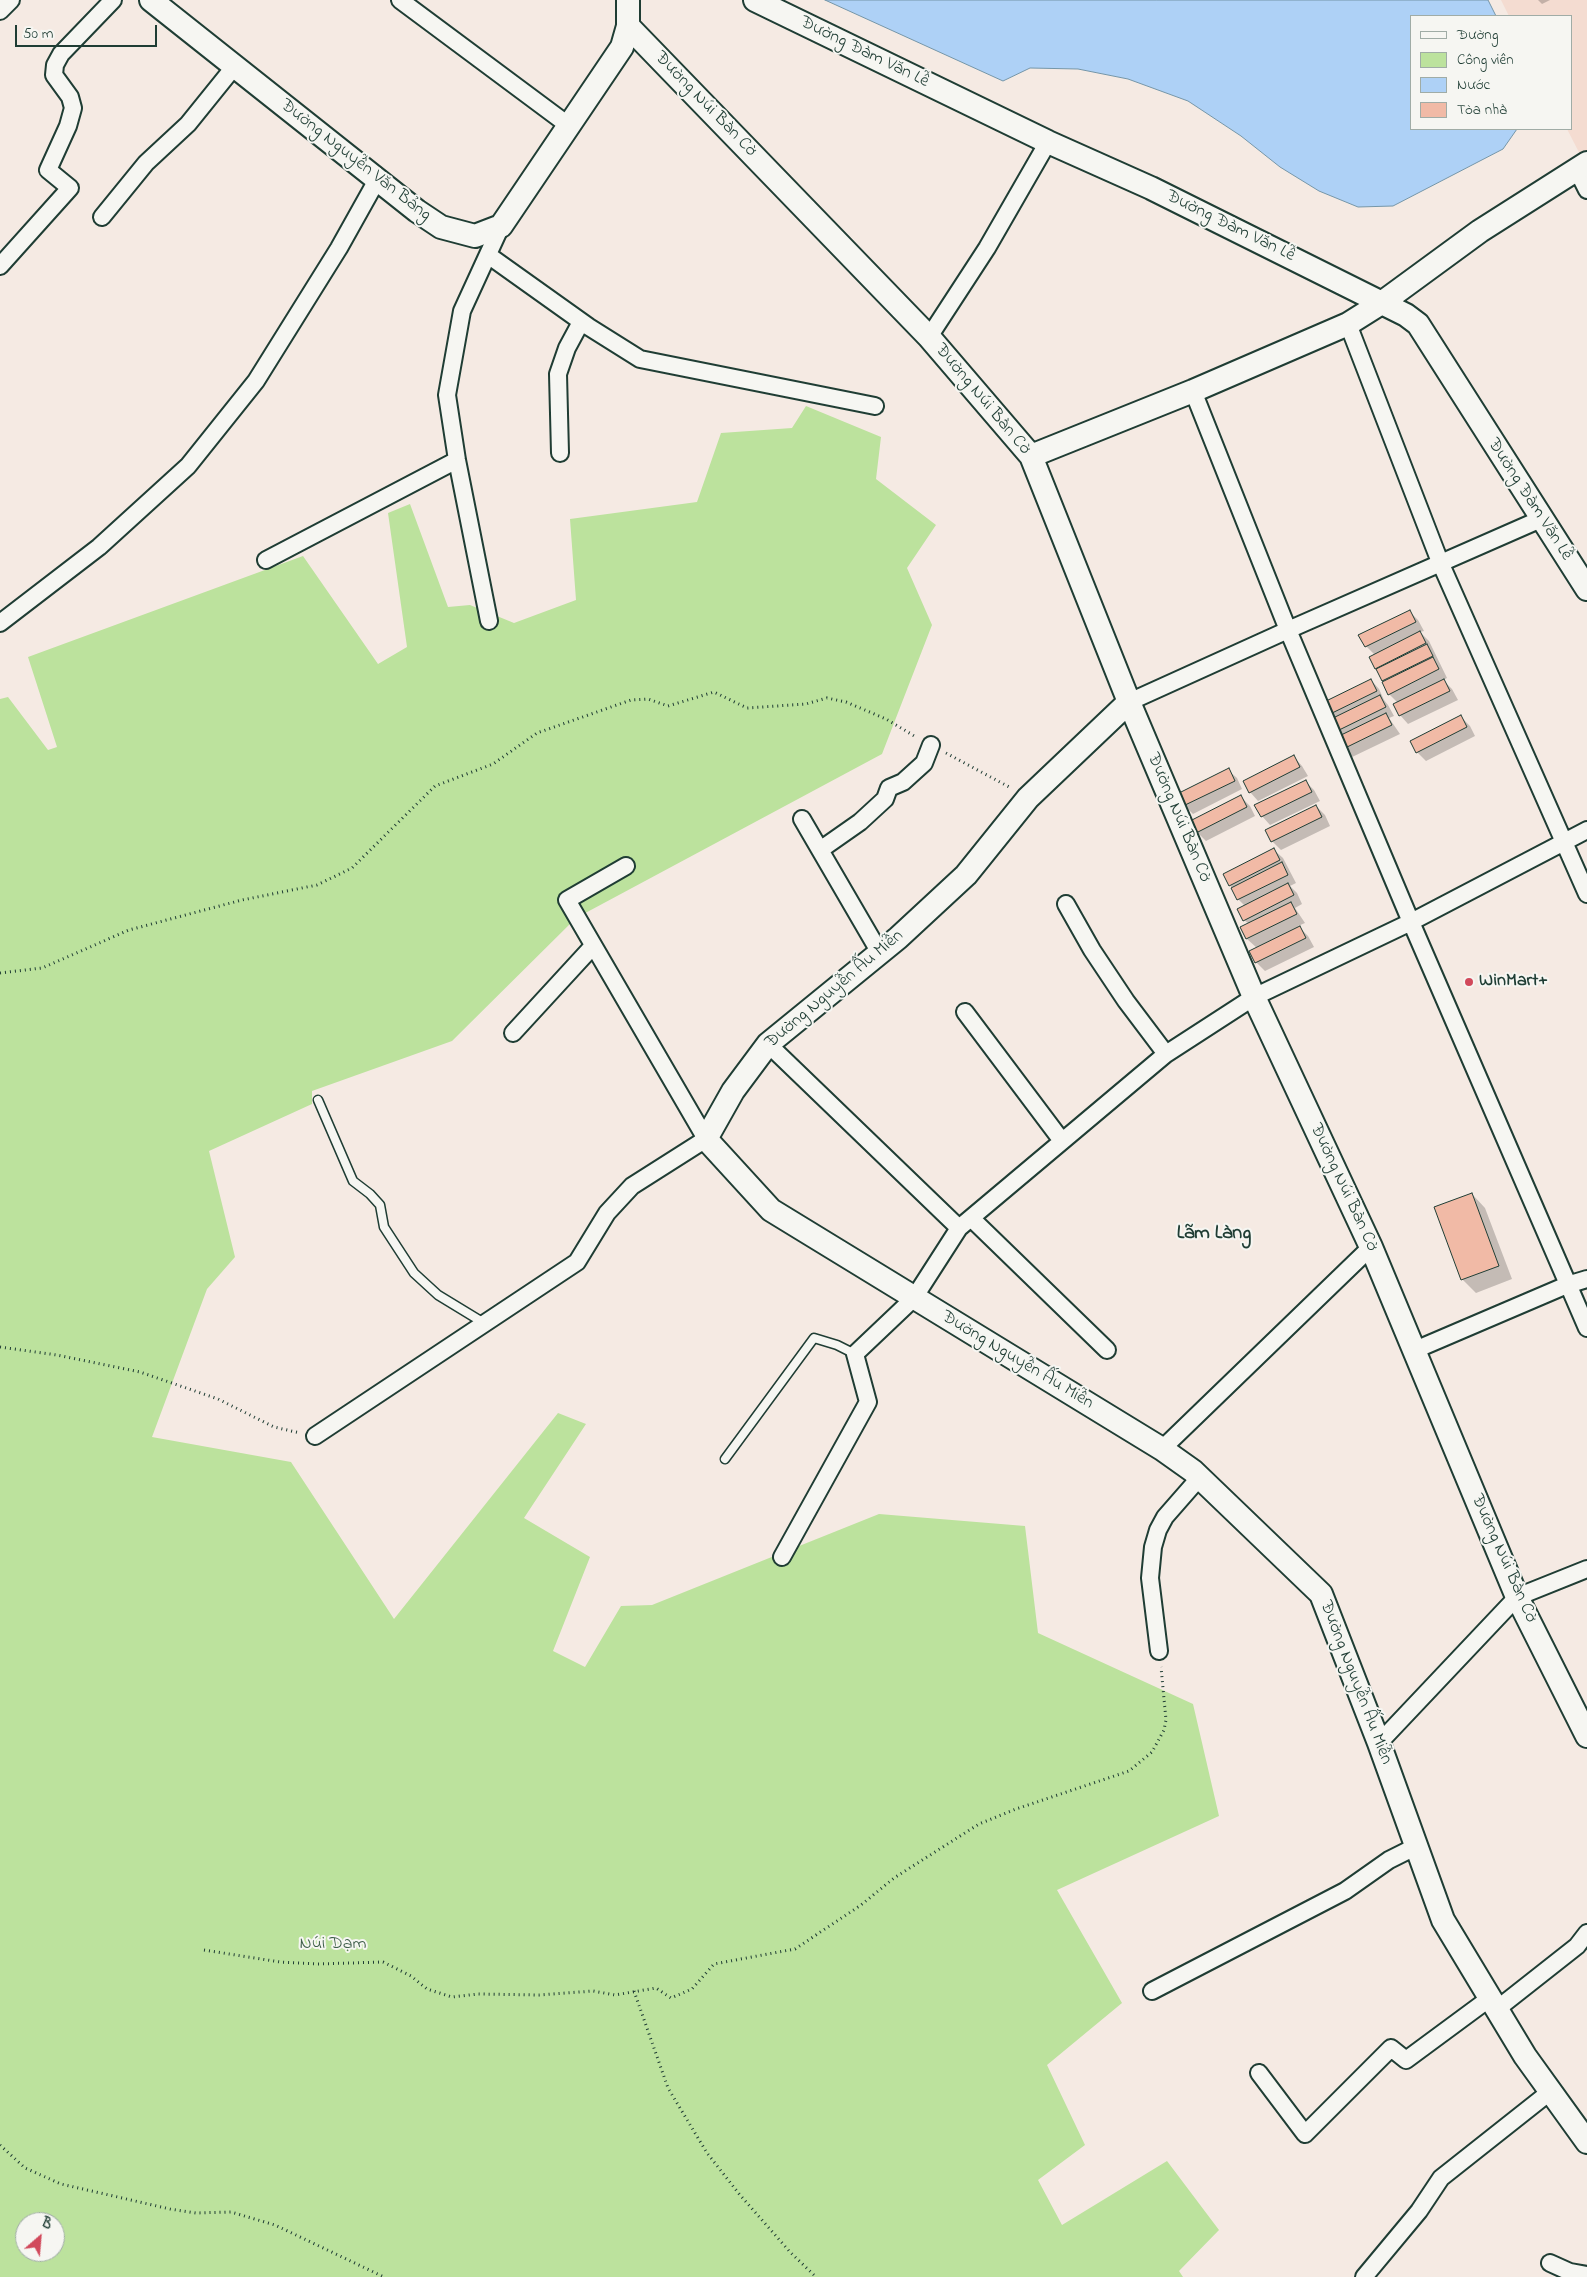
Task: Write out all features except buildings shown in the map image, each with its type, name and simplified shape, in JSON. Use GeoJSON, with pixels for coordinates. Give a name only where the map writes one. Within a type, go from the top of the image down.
{"type":"FeatureCollection","features":[{"type":"Feature","properties":{"kind":"street"},"geometry":{"type":"LineString","coordinates":[[0,11],[11,0]]}},
{"type":"Feature","properties":{"kind":"street"},"geometry":{"type":"LineString","coordinates":[[0,266],[70,188],[48,170],[68,126],[73,108],[70,97],[54,75],[55,64],[61,54],[113,0]]}},
{"type":"Feature","properties":{"kind":"street","name":"Đường Nguyễn Văn Bảng"},"geometry":{"type":"LineString","coordinates":[[151,0],[417,211],[441,226],[475,236],[501,226]]}},
{"type":"Feature","properties":{"kind":"street"},"geometry":{"type":"LineString","coordinates":[[400,0],[568,125]]}},
{"type":"Feature","properties":{"kind":"street"},"geometry":{"type":"LineString","coordinates":[[489,621],[447,395],[462,311],[501,226],[622,47],[628,26],[628,0]]}},
{"type":"Feature","properties":{"kind":"street","name":"Đường Đàm Văn Lễ"},"geometry":{"type":"LineString","coordinates":[[755,0],[1048,142],[1152,188],[1383,302],[1418,324],[1587,589]]}},
{"type":"Feature","properties":{"kind":"street","name":"Đường Núi Bàn Cờ"},"geometry":{"type":"LineString","coordinates":[[628,26],[929,337],[1031,456],[1129,702],[1254,997],[1371,1247],[1517,1597],[1587,1736]]}},
{"type":"Feature","properties":{"kind":"street"},"geometry":{"type":"LineString","coordinates":[[102,217],[146,163],[188,124],[234,67]]}},
{"type":"Feature","properties":{"kind":"street"},"geometry":{"type":"LineString","coordinates":[[929,337],[987,248],[1048,142]]}},
{"type":"Feature","properties":{"kind":"street"},"geometry":{"type":"LineString","coordinates":[[1031,456],[1193,392],[1348,324],[1383,302],[1480,231],[1582,166],[1587,190]]}},
{"type":"Feature","properties":{"kind":"street"},"geometry":{"type":"LineString","coordinates":[[0,622],[99,547],[188,466],[256,381],[339,248],[377,180]]}},
{"type":"Feature","properties":{"kind":"street"},"geometry":{"type":"LineString","coordinates":[[488,255],[581,322],[640,359],[875,406]]}},
{"type":"Feature","properties":{"kind":"street"},"geometry":{"type":"LineString","coordinates":[[560,453],[558,374],[581,322]]}},
{"type":"Feature","properties":{"kind":"street"},"geometry":{"type":"LineString","coordinates":[[1348,324],[1440,562],[1587,894]]}},
{"type":"Feature","properties":{"kind":"street"},"geometry":{"type":"LineString","coordinates":[[1193,392],[1288,630],[1411,922],[1587,1328]]}},
{"type":"Feature","properties":{"kind":"street"},"geometry":{"type":"LineString","coordinates":[[266,560],[458,460]]}},
{"type":"Feature","properties":{"kind":"street"},"geometry":{"type":"LineString","coordinates":[[1129,702],[1440,562],[1541,519]]}},
{"type":"Feature","properties":{"kind":"street","name":"Đường Nguyễn Ấu Miễn"},"geometry":{"type":"LineString","coordinates":[[1129,702],[1028,798],[966,875],[880,953],[768,1044],[732,1091],[706,1139],[771,1210],[1162,1449],[1200,1477],[1321,1594],[1379,1743],[1442,1920],[1525,2056],[1587,2142]]}},
{"type":"Feature","properties":{"kind":"street"},"geometry":{"type":"LineString","coordinates":[[820,850],[860,822],[885,799],[889,788],[904,782],[924,763],[931,745]]}},
{"type":"Feature","properties":{"kind":"street"},"geometry":{"type":"LineString","coordinates":[[802,818],[880,953]]}},
{"type":"Feature","properties":{"kind":"street"},"geometry":{"type":"LineString","coordinates":[[782,1557],[868,1402],[856,1354],[914,1298],[965,1223],[1166,1054],[1254,997],[1411,922],[1587,830]]}},
{"type":"Feature","properties":{"kind":"street"},"geometry":{"type":"LineString","coordinates":[[315,1436],[577,1262],[607,1213],[632,1186],[706,1139],[567,900],[626,866]]}},
{"type":"Feature","properties":{"kind":"street"},"geometry":{"type":"LineString","coordinates":[[1066,904],[1092,950],[1126,1001],[1166,1054]]}},
{"type":"Feature","properties":{"kind":"street"},"geometry":{"type":"LineString","coordinates":[[513,1033],[593,946]]}},
{"type":"Feature","properties":{"kind":"street"},"geometry":{"type":"LineString","coordinates":[[965,1012],[1062,1141]]}},
{"type":"Feature","properties":{"kind":"street"},"geometry":{"type":"LineString","coordinates":[[768,1044],[1107,1350]]}},
{"type":"Feature","properties":{"kind":"street"},"geometry":{"type":"LineString","coordinates":[[1162,1449],[1371,1247]]}},
{"type":"Feature","properties":{"kind":"street"},"geometry":{"type":"LineString","coordinates":[[1415,1350],[1567,1285],[1587,1279]]}},
{"type":"Feature","properties":{"kind":"street"},"geometry":{"type":"LineString","coordinates":[[1159,1651],[1150,1578],[1153,1547],[1158,1530],[1166,1517],[1200,1477]]}},
{"type":"Feature","properties":{"kind":"street"},"geometry":{"type":"LineString","coordinates":[[1379,1743],[1517,1597],[1587,1569]]}},
{"type":"Feature","properties":{"kind":"street"},"geometry":{"type":"LineString","coordinates":[[1152,1991],[1346,1890],[1389,1860],[1417,1846]]}},
{"type":"Feature","properties":{"kind":"street"},"geometry":{"type":"LineString","coordinates":[[1259,2074],[1305,2134],[1391,2048],[1406,2060],[1577,1946],[1587,1933]]}},
{"type":"Feature","properties":{"kind":"street"},"geometry":{"type":"LineString","coordinates":[[1364,2277],[1418,2211],[1441,2178],[1551,2091]]}},
{"type":"Feature","properties":{"kind":"street"},"geometry":{"type":"LineString","coordinates":[[1550,2263],[1570,2272],[1587,2275]]}},
{"type":"Feature","properties":{"kind":"lane"},"geometry":{"type":"LineString","coordinates":[[318,1100],[353,1181],[370,1194],[380,1205],[384,1227],[414,1273],[438,1295],[484,1323]]}},
{"type":"Feature","properties":{"kind":"lane"},"geometry":{"type":"LineString","coordinates":[[725,1459],[814,1338],[856,1354]]}},
{"type":"Feature","properties":{"kind":"path"},"geometry":{"type":"LineString","coordinates":[[0,973],[42,968],[128,930],[242,900],[316,885],[352,868],[435,786],[493,764],[537,733],[631,700],[648,699],[668,706],[714,692],[747,708],[806,704],[827,698],[846,702],[886,719],[1028,798]]}},
{"type":"Feature","properties":{"kind":"path"},"geometry":{"type":"LineString","coordinates":[[0,1347],[56,1355],[140,1372],[218,1399],[274,1427],[315,1436]]}},
{"type":"Feature","properties":{"kind":"path"},"geometry":{"type":"LineString","coordinates":[[204,1950],[280,1962],[317,1964],[383,1962],[411,1976],[427,1989],[452,1997],[478,1994],[539,1994],[593,1991],[615,1994],[656,1988],[672,1998],[692,1989],[714,1964],[795,1949],[861,1905],[894,1878],[979,1824],[1129,1771],[1152,1752],[1164,1730],[1166,1720],[1159,1651]]}},
{"type":"Feature","properties":{"kind":"path"},"geometry":{"type":"LineString","coordinates":[[634,1991],[668,2088],[707,2154],[790,2252],[816,2277]]}},
{"type":"Feature","properties":{"kind":"path"},"geometry":{"type":"LineString","coordinates":[[0,2145],[25,2168],[61,2184],[170,2209],[196,2213],[231,2212],[275,2225],[384,2277]]}},
{"type":"Feature","properties":{"kind":"shaded area"},"geometry":{"type":"Polygon","coordinates":[[[1501,0],[1587,0],[1587,168],[1568,130],[1572,130],[1572,15],[1508,15],[1501,0]]]}},
{"type":"Feature","properties":{"kind":"green space","name":"Núi Dạm"},"geometry":{"type":"Polygon","coordinates":[[[806,406],[881,437],[876,479],[936,525],[907,568],[932,625],[882,754],[576,918],[452,1041],[312,1091],[312,1104],[209,1151],[235,1257],[207,1289],[152,1437],[291,1462],[394,1619],[558,1413],[586,1424],[524,1518],[590,1557],[553,1651],[585,1667],[621,1606],[652,1605],[879,1514],[1025,1526],[1038,1633],[1193,1704],[1219,1816],[1057,1890],[1122,2003],[1047,2065],[1085,2145],[1038,2180],[1062,2225],[1167,2161],[1219,2230],[1179,2271],[1183,2277],[0,2277],[0,699],[8,697],[48,750],[57,747],[28,657],[303,556],[378,664],[407,647],[388,513],[410,504],[448,607],[470,605],[514,623],[576,600],[570,519],[697,502],[721,433],[792,428],[806,406]]]}},
{"type":"Feature","properties":{"kind":"water"},"geometry":{"type":"Polygon","coordinates":[[[825,0],[1488,0],[1496,15],[1410,15],[1410,130],[1516,130],[1503,149],[1393,206],[1358,207],[1319,191],[1280,167],[1241,136],[1188,101],[1128,79],[1078,69],[1030,68],[1003,81],[825,0]]]}},
{"type":"Feature","properties":{"kind":"place","name":"WinMart+"},"geometry":{"type":"Point","coordinates":[1469,982]}},
{"type":"Feature","properties":{"kind":"district","name":"Lãm Làng"},"geometry":{"type":"Point","coordinates":[1214,1235]}}]}
